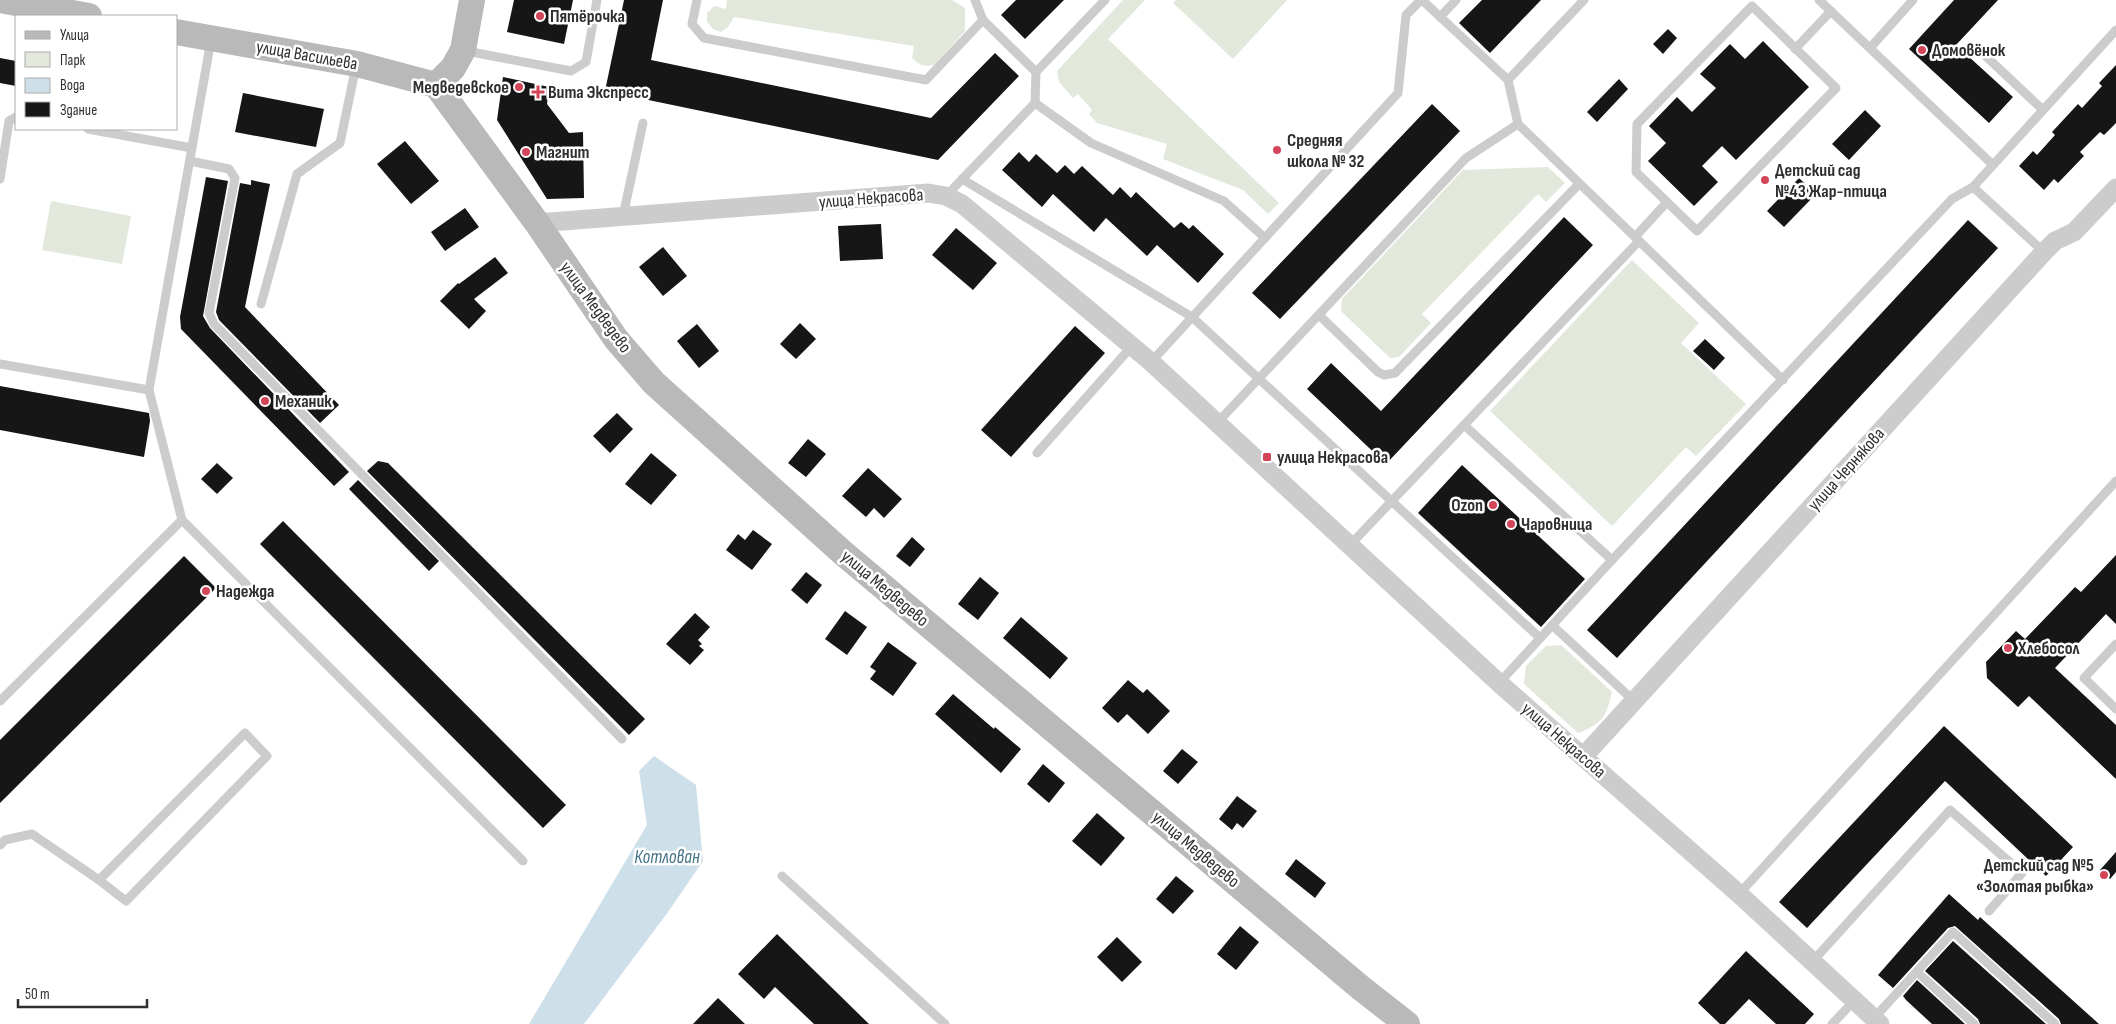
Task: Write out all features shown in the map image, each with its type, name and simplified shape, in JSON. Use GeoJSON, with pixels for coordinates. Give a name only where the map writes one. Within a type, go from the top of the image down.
{"type":"FeatureCollection","features":[{"type":"Feature","properties":{"kind":"street"},"geometry":{"type":"LineString","coordinates":[[0,0],[84,15]]}},
{"type":"Feature","properties":{"kind":"street"},"geometry":{"type":"LineString","coordinates":[[436,85],[454,68],[463,50],[472,0]]}},
{"type":"Feature","properties":{"kind":"street","name":"улица Васильева"},"geometry":{"type":"LineString","coordinates":[[178,32],[357,64],[436,85]]}},
{"type":"Feature","properties":{"kind":"street","name":"улица Медведево"},"geometry":{"type":"LineString","coordinates":[[436,85],[537,223],[616,339],[654,383],[843,553],[1361,988],[1407,1024]]}},
{"type":"Feature","properties":{"kind":"street","name":"улица Чернякова"},"geometry":{"type":"LineString","coordinates":[[1583,757],[2044,252],[2056,242],[2074,232],[2116,188]]}},
{"type":"Feature","properties":{"kind":"street","name":"улица Некрасова"},"geometry":{"type":"LineString","coordinates":[[537,223],[928,193],[946,196],[962,204],[1151,362],[1499,683],[1739,894],[1877,1021]]}},
{"type":"Feature","properties":{"kind":"lane"},"geometry":{"type":"LineString","coordinates":[[463,50],[570,72],[586,62],[597,0]]}},
{"type":"Feature","properties":{"kind":"lane"},"geometry":{"type":"LineString","coordinates":[[697,0],[692,24],[704,38],[926,80],[984,20]]}},
{"type":"Feature","properties":{"kind":"lane"},"geometry":{"type":"LineString","coordinates":[[975,0],[984,20],[1036,72]]}},
{"type":"Feature","properties":{"kind":"lane"},"geometry":{"type":"LineString","coordinates":[[946,196],[1035,103],[1036,72],[1105,0]]}},
{"type":"Feature","properties":{"kind":"lane"},"geometry":{"type":"LineString","coordinates":[[1151,362],[1398,93],[1406,15],[1421,0],[1508,80],[1518,124],[1783,380]]}},
{"type":"Feature","properties":{"kind":"lane"},"geometry":{"type":"LineString","coordinates":[[1440,17],[1456,0]]}},
{"type":"Feature","properties":{"kind":"lane"},"geometry":{"type":"LineString","coordinates":[[1508,80],[1584,0]]}},
{"type":"Feature","properties":{"kind":"lane"},"geometry":{"type":"LineString","coordinates":[[1819,0],[1993,164]]}},
{"type":"Feature","properties":{"kind":"lane"},"geometry":{"type":"LineString","coordinates":[[1870,48],[1913,0]]}},
{"type":"Feature","properties":{"kind":"lane"},"geometry":{"type":"LineString","coordinates":[[1752,6],[1795,49],[1836,88],[1697,231],[1636,172],[1637,124],[1752,6]]}},
{"type":"Feature","properties":{"kind":"lane"},"geometry":{"type":"LineString","coordinates":[[1795,49],[1831,11]]}},
{"type":"Feature","properties":{"kind":"lane"},"geometry":{"type":"LineString","coordinates":[[1499,683],[1612,560],[1952,199],[1973,187],[2116,30]]}},
{"type":"Feature","properties":{"kind":"lane"},"geometry":{"type":"LineString","coordinates":[[212,38],[149,390],[182,520],[523,860]]}},
{"type":"Feature","properties":{"kind":"lane"},"geometry":{"type":"LineString","coordinates":[[1976,47],[2043,110]]}},
{"type":"Feature","properties":{"kind":"lane"},"geometry":{"type":"LineString","coordinates":[[260,304],[297,174],[340,143],[357,64]]}},
{"type":"Feature","properties":{"kind":"lane"},"geometry":{"type":"LineString","coordinates":[[1035,103],[1091,143],[1224,201],[1265,238]]}},
{"type":"Feature","properties":{"kind":"lane"},"geometry":{"type":"LineString","coordinates":[[0,179],[10,121],[15,118]]}},
{"type":"Feature","properties":{"kind":"lane"},"geometry":{"type":"LineString","coordinates":[[623,216],[643,123]]}},
{"type":"Feature","properties":{"kind":"lane"},"geometry":{"type":"LineString","coordinates":[[1217,423],[1466,158],[1518,124]]}},
{"type":"Feature","properties":{"kind":"lane"},"geometry":{"type":"LineString","coordinates":[[93,130],[192,148]]}},
{"type":"Feature","properties":{"kind":"lane"},"geometry":{"type":"LineString","coordinates":[[190,161],[229,169],[235,178],[209,313],[214,324],[622,739]]}},
{"type":"Feature","properties":{"kind":"lane"},"geometry":{"type":"LineString","coordinates":[[962,179],[1192,317],[1540,638]]}},
{"type":"Feature","properties":{"kind":"lane"},"geometry":{"type":"LineString","coordinates":[[1320,315],[1378,372],[1384,375],[1395,374],[1579,184]]}},
{"type":"Feature","properties":{"kind":"lane"},"geometry":{"type":"LineString","coordinates":[[1973,187],[2044,252]]}},
{"type":"Feature","properties":{"kind":"lane"},"geometry":{"type":"LineString","coordinates":[[1350,545],[1636,239],[1667,202]]}},
{"type":"Feature","properties":{"kind":"lane"},"geometry":{"type":"LineString","coordinates":[[1037,453],[1132,346]]}},
{"type":"Feature","properties":{"kind":"lane"},"geometry":{"type":"LineString","coordinates":[[0,364],[149,390]]}},
{"type":"Feature","properties":{"kind":"lane"},"geometry":{"type":"LineString","coordinates":[[1464,425],[1612,560]]}},
{"type":"Feature","properties":{"kind":"lane"},"geometry":{"type":"LineString","coordinates":[[1739,894],[2116,481]]}},
{"type":"Feature","properties":{"kind":"lane"},"geometry":{"type":"LineString","coordinates":[[0,701],[182,520]]}},
{"type":"Feature","properties":{"kind":"lane"},"geometry":{"type":"LineString","coordinates":[[1552,625],[1634,701]]}},
{"type":"Feature","properties":{"kind":"lane"},"geometry":{"type":"LineString","coordinates":[[2116,644],[2084,678],[2116,709]]}},
{"type":"Feature","properties":{"kind":"lane"},"geometry":{"type":"LineString","coordinates":[[0,845],[5,840],[32,834],[100,880],[126,901],[267,756],[245,733],[100,880]]}},
{"type":"Feature","properties":{"kind":"lane"},"geometry":{"type":"LineString","coordinates":[[1812,962],[1950,810],[2022,873],[1989,911]]}},
{"type":"Feature","properties":{"kind":"lane"},"geometry":{"type":"LineString","coordinates":[[782,876],[945,1024]]}},
{"type":"Feature","properties":{"kind":"lane"},"geometry":{"type":"LineString","coordinates":[[1877,1021],[1953,932],[2055,1024]]}},
{"type":"Feature","properties":{"kind":"lane"},"geometry":{"type":"LineString","coordinates":[[1917,972],[1974,1024]]}},
{"type":"Feature","properties":{"kind":"lane"},"geometry":{"type":"LineString","coordinates":[[1832,1024],[1854,1001]]}},
{"type":"Feature","properties":{"kind":"green space"},"geometry":{"type":"Polygon","coordinates":[[[727,0],[952,0],[965,8],[965,31],[934,65],[924,66],[912,58],[914,46],[734,17],[728,27],[721,32],[713,29],[707,22],[707,13],[714,6],[726,9],[727,0]]]}},
{"type":"Feature","properties":{"kind":"green space"},"geometry":{"type":"Polygon","coordinates":[[[1123,0],[1145,0],[1108,39],[1279,203],[1268,214],[1243,190],[1163,159],[1167,144],[1097,123],[1089,114],[1092,110],[1078,94],[1073,98],[1059,82],[1057,71],[1123,0]]]}},
{"type":"Feature","properties":{"kind":"green space"},"geometry":{"type":"Polygon","coordinates":[[[1176,0],[1287,0],[1233,59],[1173,3],[1176,0]]]}},
{"type":"Feature","properties":{"kind":"green space"},"geometry":{"type":"Polygon","coordinates":[[[1548,167],[1565,183],[1546,202],[1538,194],[1422,314],[1431,323],[1399,357],[1390,358],[1341,311],[1342,299],[1463,170],[1548,167]]]}},
{"type":"Feature","properties":{"kind":"green space"},"geometry":{"type":"Polygon","coordinates":[[[51,201],[131,216],[122,264],[42,250],[51,201]]]}},
{"type":"Feature","properties":{"kind":"green space"},"geometry":{"type":"Polygon","coordinates":[[[1632,260],[1699,323],[1681,343],[1746,404],[1696,456],[1686,447],[1612,526],[1490,411],[1632,260]]]}},
{"type":"Feature","properties":{"kind":"green space"},"geometry":{"type":"Polygon","coordinates":[[[1561,645],[1612,692],[1608,708],[1602,718],[1593,726],[1578,733],[1524,684],[1526,666],[1546,646],[1561,645]]]}},
{"type":"Feature","properties":{"kind":"water","name":"Котлован"},"geometry":{"type":"Polygon","coordinates":[[[654,756],[696,785],[703,861],[668,912],[584,1024],[529,1024],[647,825],[639,771],[654,756]]]}},
{"type":"Feature","properties":{"kind":"building","name":"Пятёрочка"},"geometry":{"type":"Polygon","coordinates":[[[514,0],[573,0],[564,44],[507,32],[514,0]]]}},
{"type":"Feature","properties":{"kind":"building"},"geometry":{"type":"Polygon","coordinates":[[[624,0],[663,0],[651,60],[931,118],[995,53],[1019,76],[938,160],[605,91],[624,0]]]}},
{"type":"Feature","properties":{"kind":"building"},"geometry":{"type":"Polygon","coordinates":[[[1016,0],[1064,0],[1025,39],[1001,15],[1016,0]]]}},
{"type":"Feature","properties":{"kind":"building"},"geometry":{"type":"Polygon","coordinates":[[[1482,0],[1541,0],[1490,53],[1459,23],[1482,0]]]}},
{"type":"Feature","properties":{"kind":"building"},"geometry":{"type":"Polygon","coordinates":[[[1954,0],[1998,0],[1956,45],[2013,97],[1989,123],[1909,49],[1954,0]]]}},
{"type":"Feature","properties":{"kind":"building"},"geometry":{"type":"Polygon","coordinates":[[[1668,29],[1677,38],[1663,54],[1653,44],[1668,29]]]}},
{"type":"Feature","properties":{"kind":"building"},"geometry":{"type":"Polygon","coordinates":[[[1763,41],[1809,87],[1736,160],[1722,146],[1702,166],[1718,182],[1694,206],[1648,161],[1666,143],[1649,126],[1677,97],[1692,112],[1716,88],[1700,74],[1730,44],[1745,59],[1763,41]]]}},
{"type":"Feature","properties":{"kind":"building"},"geometry":{"type":"Polygon","coordinates":[[[0,58],[15,61],[15,86],[0,83],[0,58]]]}},
{"type":"Feature","properties":{"kind":"building"},"geometry":{"type":"Polygon","coordinates":[[[2116,65],[2116,123],[2104,135],[2100,132],[2080,152],[2084,156],[2058,183],[2054,179],[2044,190],[2019,166],[2033,151],[2037,155],[2055,135],[2052,132],[2078,104],[2082,108],[2102,86],[2099,83],[2116,65]]]}},
{"type":"Feature","properties":{"kind":"building"},"geometry":{"type":"Polygon","coordinates":[[[503,77],[549,87],[547,104],[569,133],[583,132],[584,198],[547,199],[497,120],[503,77]]]}},
{"type":"Feature","properties":{"kind":"building"},"geometry":{"type":"Polygon","coordinates":[[[1619,79],[1628,89],[1597,122],[1587,112],[1619,79]]]}},
{"type":"Feature","properties":{"kind":"building"},"geometry":{"type":"Polygon","coordinates":[[[243,93],[324,109],[316,147],[235,132],[243,93]]]}},
{"type":"Feature","properties":{"kind":"building"},"geometry":{"type":"Polygon","coordinates":[[[1432,104],[1460,131],[1280,319],[1252,293],[1432,104]]]}},
{"type":"Feature","properties":{"kind":"building"},"geometry":{"type":"Polygon","coordinates":[[[1865,110],[1881,126],[1849,160],[1832,144],[1865,110]]]}},
{"type":"Feature","properties":{"kind":"building"},"geometry":{"type":"Polygon","coordinates":[[[405,141],[439,181],[411,204],[377,164],[405,141]]]}},
{"type":"Feature","properties":{"kind":"building"},"geometry":{"type":"Polygon","coordinates":[[[1019,152],[1029,162],[1036,154],[1057,173],[1065,165],[1074,174],[1082,166],[1113,195],[1120,187],[1131,198],[1136,192],[1174,228],[1181,222],[1189,229],[1193,225],[1224,254],[1198,283],[1157,245],[1147,256],[1106,218],[1094,232],[1053,194],[1042,207],[1002,170],[1019,152]]]}},
{"type":"Feature","properties":{"kind":"building","name":"Механик"},"geometry":{"type":"Polygon","coordinates":[[[206,177],[228,181],[203,316],[210,328],[349,472],[334,486],[181,329],[180,317],[206,177]]]}},
{"type":"Feature","properties":{"kind":"building"},"geometry":{"type":"Polygon","coordinates":[[[1799,178],[1816,194],[1784,227],[1767,211],[1799,178]]]}},
{"type":"Feature","properties":{"kind":"building","name":"Механик"},"geometry":{"type":"Polygon","coordinates":[[[251,180],[270,184],[245,307],[339,405],[320,423],[219,320],[216,312],[240,183],[251,185],[251,180]]]}},
{"type":"Feature","properties":{"kind":"building"},"geometry":{"type":"Polygon","coordinates":[[[465,208],[479,227],[445,251],[431,232],[465,208]]]}},
{"type":"Feature","properties":{"kind":"building"},"geometry":{"type":"Polygon","coordinates":[[[1564,217],[1593,245],[1386,464],[1307,389],[1331,363],[1381,411],[1564,217]]]}},
{"type":"Feature","properties":{"kind":"building"},"geometry":{"type":"Polygon","coordinates":[[[1968,220],[1998,248],[1617,658],[1587,630],[1968,220]]]}},
{"type":"Feature","properties":{"kind":"building"},"geometry":{"type":"Polygon","coordinates":[[[881,224],[883,259],[840,261],[838,226],[881,224]]]}},
{"type":"Feature","properties":{"kind":"building"},"geometry":{"type":"Polygon","coordinates":[[[956,228],[997,263],[973,290],[932,255],[956,228]]]}},
{"type":"Feature","properties":{"kind":"building"},"geometry":{"type":"Polygon","coordinates":[[[663,247],[687,276],[663,296],[639,267],[663,247]]]}},
{"type":"Feature","properties":{"kind":"building"},"geometry":{"type":"Polygon","coordinates":[[[495,257],[508,273],[474,299],[486,311],[469,329],[440,301],[458,283],[495,257]]]}},
{"type":"Feature","properties":{"kind":"building"},"geometry":{"type":"Polygon","coordinates":[[[800,323],[816,339],[796,359],[780,344],[800,323]]]}},
{"type":"Feature","properties":{"kind":"building"},"geometry":{"type":"Polygon","coordinates":[[[697,324],[719,351],[699,368],[677,341],[697,324]]]}},
{"type":"Feature","properties":{"kind":"building"},"geometry":{"type":"Polygon","coordinates":[[[1075,326],[1105,353],[1011,457],[981,430],[1075,326]]]}},
{"type":"Feature","properties":{"kind":"building"},"geometry":{"type":"Polygon","coordinates":[[[1705,339],[1725,358],[1714,370],[1693,351],[1705,339]]]}},
{"type":"Feature","properties":{"kind":"building"},"geometry":{"type":"Polygon","coordinates":[[[0,386],[149,413],[150,421],[144,457],[0,430],[0,386]]]}},
{"type":"Feature","properties":{"kind":"building"},"geometry":{"type":"Polygon","coordinates":[[[617,413],[633,429],[610,453],[593,436],[617,413]]]}},
{"type":"Feature","properties":{"kind":"building"},"geometry":{"type":"Polygon","coordinates":[[[808,439],[826,454],[806,477],[788,463],[808,439]]]}},
{"type":"Feature","properties":{"kind":"building"},"geometry":{"type":"Polygon","coordinates":[[[651,453],[677,475],[651,505],[625,484],[651,453]]]}},
{"type":"Feature","properties":{"kind":"building"},"geometry":{"type":"Polygon","coordinates":[[[378,461],[388,463],[645,719],[629,735],[367,471],[378,461]]]}},
{"type":"Feature","properties":{"kind":"building"},"geometry":{"type":"Polygon","coordinates":[[[217,463],[233,478],[217,494],[201,479],[217,463]]]}},
{"type":"Feature","properties":{"kind":"building"},"geometry":{"type":"Polygon","coordinates":[[[1462,465],[1585,579],[1541,627],[1418,513],[1462,465]]]}},
{"type":"Feature","properties":{"kind":"building"},"geometry":{"type":"Polygon","coordinates":[[[868,468],[902,499],[884,518],[874,508],[866,517],[842,496],[868,468]]]}},
{"type":"Feature","properties":{"kind":"building"},"geometry":{"type":"Polygon","coordinates":[[[358,480],[439,561],[429,571],[349,489],[358,480]]]}},
{"type":"Feature","properties":{"kind":"building"},"geometry":{"type":"Polygon","coordinates":[[[283,521],[566,805],[543,828],[260,544],[283,521]]]}},
{"type":"Feature","properties":{"kind":"building"},"geometry":{"type":"Polygon","coordinates":[[[753,530],[772,544],[752,570],[726,550],[738,534],[745,540],[753,530]]]}},
{"type":"Feature","properties":{"kind":"building"},"geometry":{"type":"Polygon","coordinates":[[[912,537],[925,549],[910,567],[896,556],[912,537]]]}},
{"type":"Feature","properties":{"kind":"building"},"geometry":{"type":"Polygon","coordinates":[[[2116,555],[2116,624],[2106,614],[2055,668],[2116,725],[2116,779],[2029,696],[2018,707],[1987,678],[1986,662],[2016,631],[2025,639],[2075,587],[2081,592],[2116,555]]]}},
{"type":"Feature","properties":{"kind":"building"},"geometry":{"type":"Polygon","coordinates":[[[184,556],[216,588],[0,803],[0,740],[184,556]]]}},
{"type":"Feature","properties":{"kind":"building"},"geometry":{"type":"Polygon","coordinates":[[[806,572],[822,585],[807,604],[791,590],[806,572]]]}},
{"type":"Feature","properties":{"kind":"building"},"geometry":{"type":"Polygon","coordinates":[[[980,577],[999,593],[978,620],[958,604],[980,577]]]}},
{"type":"Feature","properties":{"kind":"building"},"geometry":{"type":"Polygon","coordinates":[[[845,611],[867,627],[847,655],[825,639],[845,611]]]}},
{"type":"Feature","properties":{"kind":"building"},"geometry":{"type":"Polygon","coordinates":[[[695,613],[710,627],[698,640],[702,644],[699,646],[704,650],[690,665],[666,644],[695,613]]]}},
{"type":"Feature","properties":{"kind":"building"},"geometry":{"type":"Polygon","coordinates":[[[1021,617],[1068,658],[1050,679],[1003,638],[1021,617]]]}},
{"type":"Feature","properties":{"kind":"building"},"geometry":{"type":"Polygon","coordinates":[[[888,642],[917,663],[893,696],[870,679],[876,671],[870,667],[888,642]]]}},
{"type":"Feature","properties":{"kind":"building"},"geometry":{"type":"Polygon","coordinates":[[[1128,680],[1143,693],[1147,689],[1170,711],[1148,734],[1127,714],[1118,723],[1102,708],[1128,680]]]}},
{"type":"Feature","properties":{"kind":"building"},"geometry":{"type":"Polygon","coordinates":[[[953,694],[1021,749],[1001,773],[935,714],[953,694]]]}},
{"type":"Feature","properties":{"kind":"building"},"geometry":{"type":"Polygon","coordinates":[[[1944,726],[2073,847],[2046,876],[1945,781],[1807,928],[1779,902],[1944,726]]]}},
{"type":"Feature","properties":{"kind":"building"},"geometry":{"type":"Polygon","coordinates":[[[1182,749],[1198,762],[1178,784],[1163,771],[1182,749]]]}},
{"type":"Feature","properties":{"kind":"building"},"geometry":{"type":"Polygon","coordinates":[[[1043,764],[1065,783],[1049,803],[1027,784],[1043,764]]]}},
{"type":"Feature","properties":{"kind":"building"},"geometry":{"type":"Polygon","coordinates":[[[1237,796],[1257,811],[1243,828],[1237,823],[1232,830],[1219,819],[1237,796]]]}},
{"type":"Feature","properties":{"kind":"building"},"geometry":{"type":"Polygon","coordinates":[[[1097,813],[1125,838],[1101,866],[1072,841],[1097,813]]]}},
{"type":"Feature","properties":{"kind":"building"},"geometry":{"type":"Polygon","coordinates":[[[2116,852],[2116,872],[2110,879],[2100,870],[2116,852]]]}},
{"type":"Feature","properties":{"kind":"building"},"geometry":{"type":"Polygon","coordinates":[[[1296,859],[1326,883],[1315,898],[1285,874],[1296,859]]]}},
{"type":"Feature","properties":{"kind":"building"},"geometry":{"type":"Polygon","coordinates":[[[1176,876],[1194,891],[1173,914],[1156,899],[1176,876]]]}},
{"type":"Feature","properties":{"kind":"building"},"geometry":{"type":"Polygon","coordinates":[[[1949,894],[1978,920],[1980,917],[2099,1024],[2061,1024],[2059,1019],[1955,926],[1948,928],[1893,988],[1878,975],[1949,894]]]}},
{"type":"Feature","properties":{"kind":"building"},"geometry":{"type":"Polygon","coordinates":[[[1240,926],[1259,942],[1236,970],[1217,954],[1240,926]]]}},
{"type":"Feature","properties":{"kind":"building"},"geometry":{"type":"Polygon","coordinates":[[[777,934],[869,1024],[814,1024],[775,987],[764,999],[738,974],[777,934]]]}},
{"type":"Feature","properties":{"kind":"building"},"geometry":{"type":"Polygon","coordinates":[[[1117,937],[1142,962],[1122,982],[1097,957],[1117,937]]]}},
{"type":"Feature","properties":{"kind":"building"},"geometry":{"type":"Polygon","coordinates":[[[1953,941],[2046,1024],[1980,1024],[1978,1019],[1925,971],[1953,941]]]}},
{"type":"Feature","properties":{"kind":"building"},"geometry":{"type":"Polygon","coordinates":[[[1746,951],[1814,1014],[1805,1024],[1776,1024],[1749,999],[1725,1024],[1720,1024],[1698,1003],[1746,951]]]}},
{"type":"Feature","properties":{"kind":"building"},"geometry":{"type":"Polygon","coordinates":[[[1917,980],[1965,1024],[1932,1024],[1903,996],[1917,980]]]}},
{"type":"Feature","properties":{"kind":"building"},"geometry":{"type":"Polygon","coordinates":[[[718,998],[745,1024],[693,1024],[718,998]]]}},
{"type":"Feature","properties":{"kind":"place","name":"Пятёрочка"},"geometry":{"type":"Point","coordinates":[540,16]}},
{"type":"Feature","properties":{"kind":"place","name":"Домовёнок"},"geometry":{"type":"Point","coordinates":[1922,50]}},
{"type":"Feature","properties":{"kind":"place","name":"Медведевское"},"geometry":{"type":"Point","coordinates":[519,87]}},
{"type":"Feature","properties":{"kind":"place","name":"Вита Экспресс"},"geometry":{"type":"Point","coordinates":[538,92]}},
{"type":"Feature","properties":{"kind":"place","name":"Средняя школа № 32"},"geometry":{"type":"Point","coordinates":[1277,150]}},
{"type":"Feature","properties":{"kind":"place","name":"Магнит"},"geometry":{"type":"Point","coordinates":[526,152]}},
{"type":"Feature","properties":{"kind":"place","name":"Детский сад №43 Жар-птица"},"geometry":{"type":"Point","coordinates":[1765,180]}},
{"type":"Feature","properties":{"kind":"place","name":"Механик"},"geometry":{"type":"Point","coordinates":[265,401]}},
{"type":"Feature","properties":{"kind":"place","name":"улица Некрасова"},"geometry":{"type":"Point","coordinates":[1267,457]}},
{"type":"Feature","properties":{"kind":"place","name":"Ozon"},"geometry":{"type":"Point","coordinates":[1493,505]}},
{"type":"Feature","properties":{"kind":"place","name":"Чаровница"},"geometry":{"type":"Point","coordinates":[1511,524]}},
{"type":"Feature","properties":{"kind":"place","name":"Надежда"},"geometry":{"type":"Point","coordinates":[206,591]}},
{"type":"Feature","properties":{"kind":"place","name":"Хлебосол"},"geometry":{"type":"Point","coordinates":[2008,648]}},
{"type":"Feature","properties":{"kind":"place","name":"Детский сад №5 «Золотая рыбка»"},"geometry":{"type":"Point","coordinates":[2104,875]}}]}
